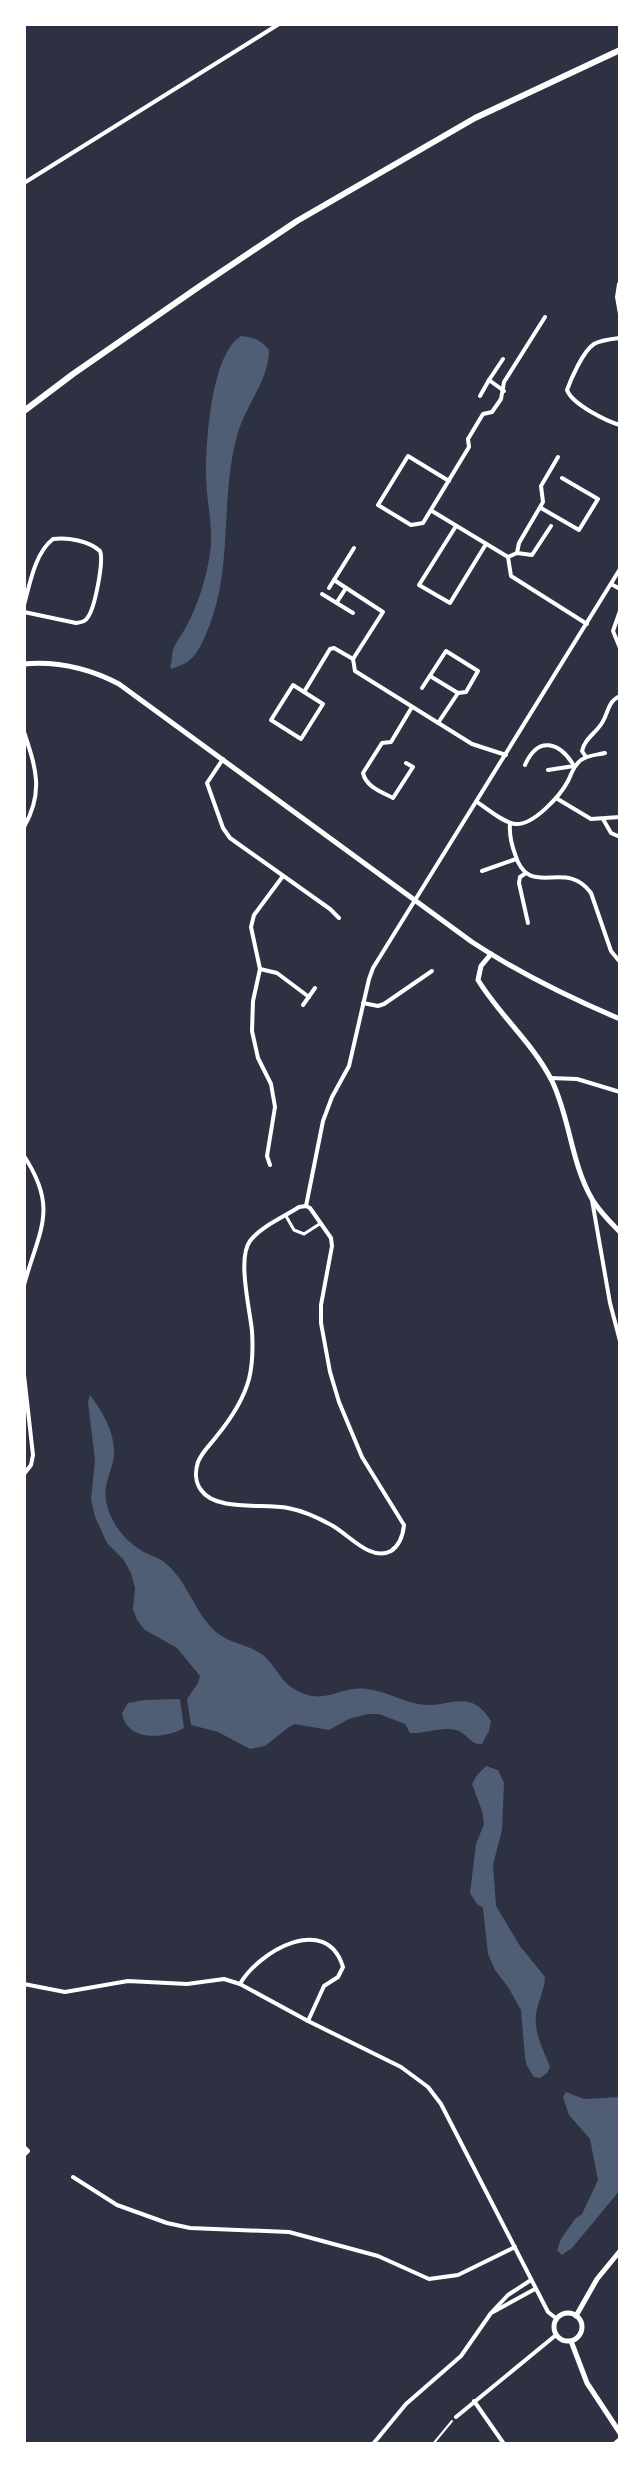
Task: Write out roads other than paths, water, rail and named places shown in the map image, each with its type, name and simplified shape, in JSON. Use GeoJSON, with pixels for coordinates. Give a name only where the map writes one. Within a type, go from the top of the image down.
{"type":"FeatureCollection","features":[{"type":"Feature","properties":{"kind":"main road"},"geometry":{"type":"LineString","coordinates":[[24,411],[297,221],[475,118],[620,50]]}},
{"type":"Feature","properties":{"kind":"street"},"geometry":{"type":"LineString","coordinates":[[24,183],[279,24]]}},
{"type":"Feature","properties":{"kind":"street"},"geometry":{"type":"LineString","coordinates":[[619,284],[617,297],[620,314]]}},
{"type":"Feature","properties":{"kind":"street"},"geometry":{"type":"LineString","coordinates":[[449,481],[408,456],[378,505],[411,525],[423,523],[449,481],[469,447],[468,439],[483,414],[492,412],[504,391],[504,382],[545,317]]}},
{"type":"Feature","properties":{"kind":"street"},"geometry":{"type":"LineString","coordinates":[[620,338],[596,343],[590,348],[567,390],[571,399],[620,425]]}},
{"type":"Feature","properties":{"kind":"street"},"geometry":{"type":"LineString","coordinates":[[480,396],[503,359]]}},
{"type":"Feature","properties":{"kind":"street"},"geometry":{"type":"LineString","coordinates":[[489,380],[504,391]]}},
{"type":"Feature","properties":{"kind":"street"},"geometry":{"type":"LineString","coordinates":[[517,553],[519,543],[541,508],[541,486],[558,457]]}},
{"type":"Feature","properties":{"kind":"street"},"geometry":{"type":"LineString","coordinates":[[541,508],[579,530],[598,499],[562,478]]}},
{"type":"Feature","properties":{"kind":"street"},"geometry":{"type":"LineString","coordinates":[[431,510],[508,557]]}},
{"type":"Feature","properties":{"kind":"street"},"geometry":{"type":"LineString","coordinates":[[456,526],[419,585],[450,603],[486,544]]}},
{"type":"Feature","properties":{"kind":"street"},"geometry":{"type":"LineString","coordinates":[[508,557],[517,553],[532,555],[551,526]]}},
{"type":"Feature","properties":{"kind":"street"},"geometry":{"type":"LineString","coordinates":[[24,605],[41,556],[53,539],[91,544],[100,551],[102,561],[90,613],[84,621],[76,623],[24,612]]}},
{"type":"Feature","properties":{"kind":"street"},"geometry":{"type":"LineString","coordinates":[[329,588],[354,548]]}},
{"type":"Feature","properties":{"kind":"street"},"geometry":{"type":"LineString","coordinates":[[508,557],[511,576],[587,624]]}},
{"type":"Feature","properties":{"kind":"street"},"geometry":{"type":"LineString","coordinates":[[306,1206],[323,1121],[349,1066],[373,968],[620,569]]}},
{"type":"Feature","properties":{"kind":"street"},"geometry":{"type":"LineString","coordinates":[[334,580],[383,612],[353,659],[355,671],[472,744],[506,755]]}},
{"type":"Feature","properties":{"kind":"street"},"geometry":{"type":"LineString","coordinates":[[611,584],[620,589]]}},
{"type":"Feature","properties":{"kind":"street"},"geometry":{"type":"LineString","coordinates":[[337,602],[346,588]]}},
{"type":"Feature","properties":{"kind":"street"},"geometry":{"type":"LineString","coordinates":[[322,594],[353,613]]}},
{"type":"Feature","properties":{"kind":"street"},"geometry":{"type":"LineString","coordinates":[[620,611],[613,631],[620,648]]}},
{"type":"Feature","properties":{"kind":"street"},"geometry":{"type":"LineString","coordinates":[[304,692],[330,649],[334,648],[353,659]]}},
{"type":"Feature","properties":{"kind":"street"},"geometry":{"type":"LineString","coordinates":[[422,688],[446,651],[478,671],[466,692],[458,693],[430,676]]}},
{"type":"Feature","properties":{"kind":"street"},"geometry":{"type":"LineString","coordinates":[[24,664],[56,663],[75,667],[104,677],[134,694],[491,954],[550,988],[620,1019]]}},
{"type":"Feature","properties":{"kind":"street"},"geometry":{"type":"LineString","coordinates":[[293,685],[304,692],[323,704],[301,739],[271,720],[293,685]]}},
{"type":"Feature","properties":{"kind":"street"},"geometry":{"type":"LineString","coordinates":[[438,723],[458,693]]}},
{"type":"Feature","properties":{"kind":"street"},"geometry":{"type":"LineString","coordinates":[[586,757],[582,751],[585,742],[601,724],[611,701],[620,696]]}},
{"type":"Feature","properties":{"kind":"street"},"geometry":{"type":"LineString","coordinates":[[406,763],[413,767],[393,798],[364,779],[363,773],[382,743],[391,742],[412,707]]}},
{"type":"Feature","properties":{"kind":"street"},"geometry":{"type":"LineString","coordinates":[[24,732],[37,776],[33,806],[24,827]]}},
{"type":"Feature","properties":{"kind":"street"},"geometry":{"type":"LineString","coordinates":[[525,765],[534,750],[547,745],[559,748],[574,766]]}},
{"type":"Feature","properties":{"kind":"street"},"geometry":{"type":"LineString","coordinates":[[548,770],[574,766],[586,757],[605,753]]}},
{"type":"Feature","properties":{"kind":"street"},"geometry":{"type":"LineString","coordinates":[[223,759],[207,783],[223,828],[230,838],[339,918]]}},
{"type":"Feature","properties":{"kind":"street"},"geometry":{"type":"LineString","coordinates":[[477,802],[510,823],[523,824],[556,798],[574,766]]}},
{"type":"Feature","properties":{"kind":"street"},"geometry":{"type":"LineString","coordinates":[[556,798],[587,817],[620,817]]}},
{"type":"Feature","properties":{"kind":"street"},"geometry":{"type":"LineString","coordinates":[[603,819],[611,833],[620,837]]}},
{"type":"Feature","properties":{"kind":"street"},"geometry":{"type":"LineString","coordinates":[[510,823],[509,833],[516,859],[526,873],[541,879],[571,878],[586,886],[611,951],[620,962]]}},
{"type":"Feature","properties":{"kind":"street"},"geometry":{"type":"LineString","coordinates":[[482,871],[516,859]]}},
{"type":"Feature","properties":{"kind":"street"},"geometry":{"type":"LineString","coordinates":[[526,873],[520,877],[519,883],[528,923]]}},
{"type":"Feature","properties":{"kind":"street"},"geometry":{"type":"LineString","coordinates":[[270,1165],[267,1156],[275,1119],[274,1096],[258,1058],[252,1031],[253,1001],[260,969],[252,920],[283,876]]}},
{"type":"Feature","properties":{"kind":"street"},"geometry":{"type":"LineString","coordinates":[[491,954],[481,966],[478,980],[536,1054],[561,1101],[579,1166],[592,1198],[620,1341]]}},
{"type":"Feature","properties":{"kind":"street"},"geometry":{"type":"LineString","coordinates":[[260,969],[277,973],[309,997]]}},
{"type":"Feature","properties":{"kind":"street"},"geometry":{"type":"LineString","coordinates":[[363,1003],[384,1004],[432,971]]}},
{"type":"Feature","properties":{"kind":"street"},"geometry":{"type":"LineString","coordinates":[[303,1005],[315,988]]}},
{"type":"Feature","properties":{"kind":"street"},"geometry":{"type":"LineString","coordinates":[[550,1078],[577,1079],[620,1092]]}},
{"type":"Feature","properties":{"kind":"street"},"geometry":{"type":"LineString","coordinates":[[24,1156],[38,1178],[44,1206],[41,1233],[24,1285]]}},
{"type":"Feature","properties":{"kind":"street"},"geometry":{"type":"LineString","coordinates":[[592,1198],[620,1232]]}},
{"type":"Feature","properties":{"kind":"street"},"geometry":{"type":"LineString","coordinates":[[306,1206],[331,1238],[321,1305],[323,1342],[339,1402],[362,1457],[404,1525],[398,1545],[386,1553],[371,1551],[335,1526],[301,1511],[215,1501],[206,1496],[197,1483],[196,1472],[201,1456],[233,1414],[248,1383],[252,1331],[244,1262],[246,1246],[256,1235],[299,1207],[306,1206]]}},
{"type":"Feature","properties":{"kind":"street"},"geometry":{"type":"LineString","coordinates":[[286,1216],[298,1233],[308,1233],[321,1223]]}},
{"type":"Feature","properties":{"kind":"street"},"geometry":{"type":"LineString","coordinates":[[24,1266],[32,1257]]}},
{"type":"Feature","properties":{"kind":"street"},"geometry":{"type":"LineString","coordinates":[[24,1291],[24,1301]]}},
{"type":"Feature","properties":{"kind":"street"},"geometry":{"type":"LineString","coordinates":[[24,1375],[33,1455],[31,1465],[24,1474]]}},
{"type":"Feature","properties":{"kind":"street"},"geometry":{"type":"LineString","coordinates":[[240,1984],[247,1972],[284,1945],[308,1940],[328,1946],[343,1967],[338,1977],[324,1986],[308,2021]]}},
{"type":"Feature","properties":{"kind":"street"},"geometry":{"type":"LineString","coordinates":[[24,1984],[65,1992],[128,1981],[187,1984],[224,1979],[240,1984],[401,2067],[428,2087],[454,2125],[531,2280],[548,2312],[557,2319]]}},
{"type":"Feature","properties":{"kind":"street"},"geometry":{"type":"LineString","coordinates":[[24,2147],[28,2151],[24,2155]]}},
{"type":"Feature","properties":{"kind":"street"},"geometry":{"type":"LineString","coordinates":[[73,2177],[117,2205],[167,2223],[202,2229],[289,2232],[378,2256],[429,2279],[458,2275],[515,2247]]}},
{"type":"Feature","properties":{"kind":"street"},"geometry":{"type":"LineString","coordinates":[[576,2316],[597,2279],[620,2251]]}},
{"type":"Feature","properties":{"kind":"street"},"geometry":{"type":"LineString","coordinates":[[373,2444],[406,2404],[461,2356],[491,2313],[508,2295],[531,2280]]}},
{"type":"Feature","properties":{"kind":"street"},"geometry":{"type":"LineString","coordinates":[[491,2313],[536,2289]]}},
{"type":"Feature","properties":{"kind":"street"},"geometry":{"type":"LineString","coordinates":[[565,2313],[576,2316],[582,2328],[579,2336],[571,2341],[562,2340],[556,2335],[554,2323],[565,2313]]}},
{"type":"Feature","properties":{"kind":"street"},"geometry":{"type":"LineString","coordinates":[[456,2417],[556,2335]]}},
{"type":"Feature","properties":{"kind":"street"},"geometry":{"type":"LineString","coordinates":[[571,2341],[587,2383],[620,2433]]}},
{"type":"Feature","properties":{"kind":"street"},"geometry":{"type":"LineString","coordinates":[[474,2401],[503,2444]]}},
{"type":"Feature","properties":{"kind":"street"},"geometry":{"type":"LineString","coordinates":[[614,2444],[620,2439]]}},
{"type":"Feature","properties":{"kind":"water"},"geometry":{"type":"Polygon","coordinates":[[[241,336],[266,347],[269,350],[268,361],[237,436],[229,483],[222,578],[210,624],[193,657],[172,669],[173,650],[196,607],[210,554],[206,475],[212,400],[223,361],[241,336]]]}},
{"type":"Feature","properties":{"kind":"water"},"geometry":{"type":"Polygon","coordinates":[[[90,1395],[112,1435],[114,1453],[106,1496],[114,1522],[131,1543],[162,1560],[171,1569],[216,1632],[263,1655],[287,1684],[313,1696],[367,1689],[418,1704],[472,1703],[491,1721],[482,1744],[453,1729],[410,1733],[405,1724],[379,1714],[349,1719],[329,1730],[295,1724],[265,1746],[250,1749],[218,1732],[191,1725],[187,1699],[200,1676],[177,1648],[145,1630],[137,1620],[133,1609],[135,1588],[131,1573],[123,1559],[107,1543],[95,1517],[91,1499],[95,1460],[88,1402],[90,1395]]]}},
{"type":"Feature","properties":{"kind":"water"},"geometry":{"type":"Polygon","coordinates":[[[180,1699],[184,1728],[176,1732],[147,1736],[131,1729],[122,1713],[128,1703],[180,1699]]]}},
{"type":"Feature","properties":{"kind":"water"},"geometry":{"type":"Polygon","coordinates":[[[486,1766],[498,1770],[504,1783],[502,1830],[493,1865],[496,1906],[520,1946],[545,1977],[536,2029],[550,2067],[540,2078],[534,2077],[527,2066],[521,2010],[488,1954],[483,1908],[470,1893],[476,1844],[484,1824],[472,1784],[486,1766]]]}},
{"type":"Feature","properties":{"kind":"water"},"geometry":{"type":"Polygon","coordinates":[[[566,2092],[584,2099],[620,2097],[620,2190],[572,2248],[562,2255],[557,2250],[561,2239],[582,2214],[598,2180],[590,2139],[569,2115],[563,2097],[566,2092]]]}}]}
